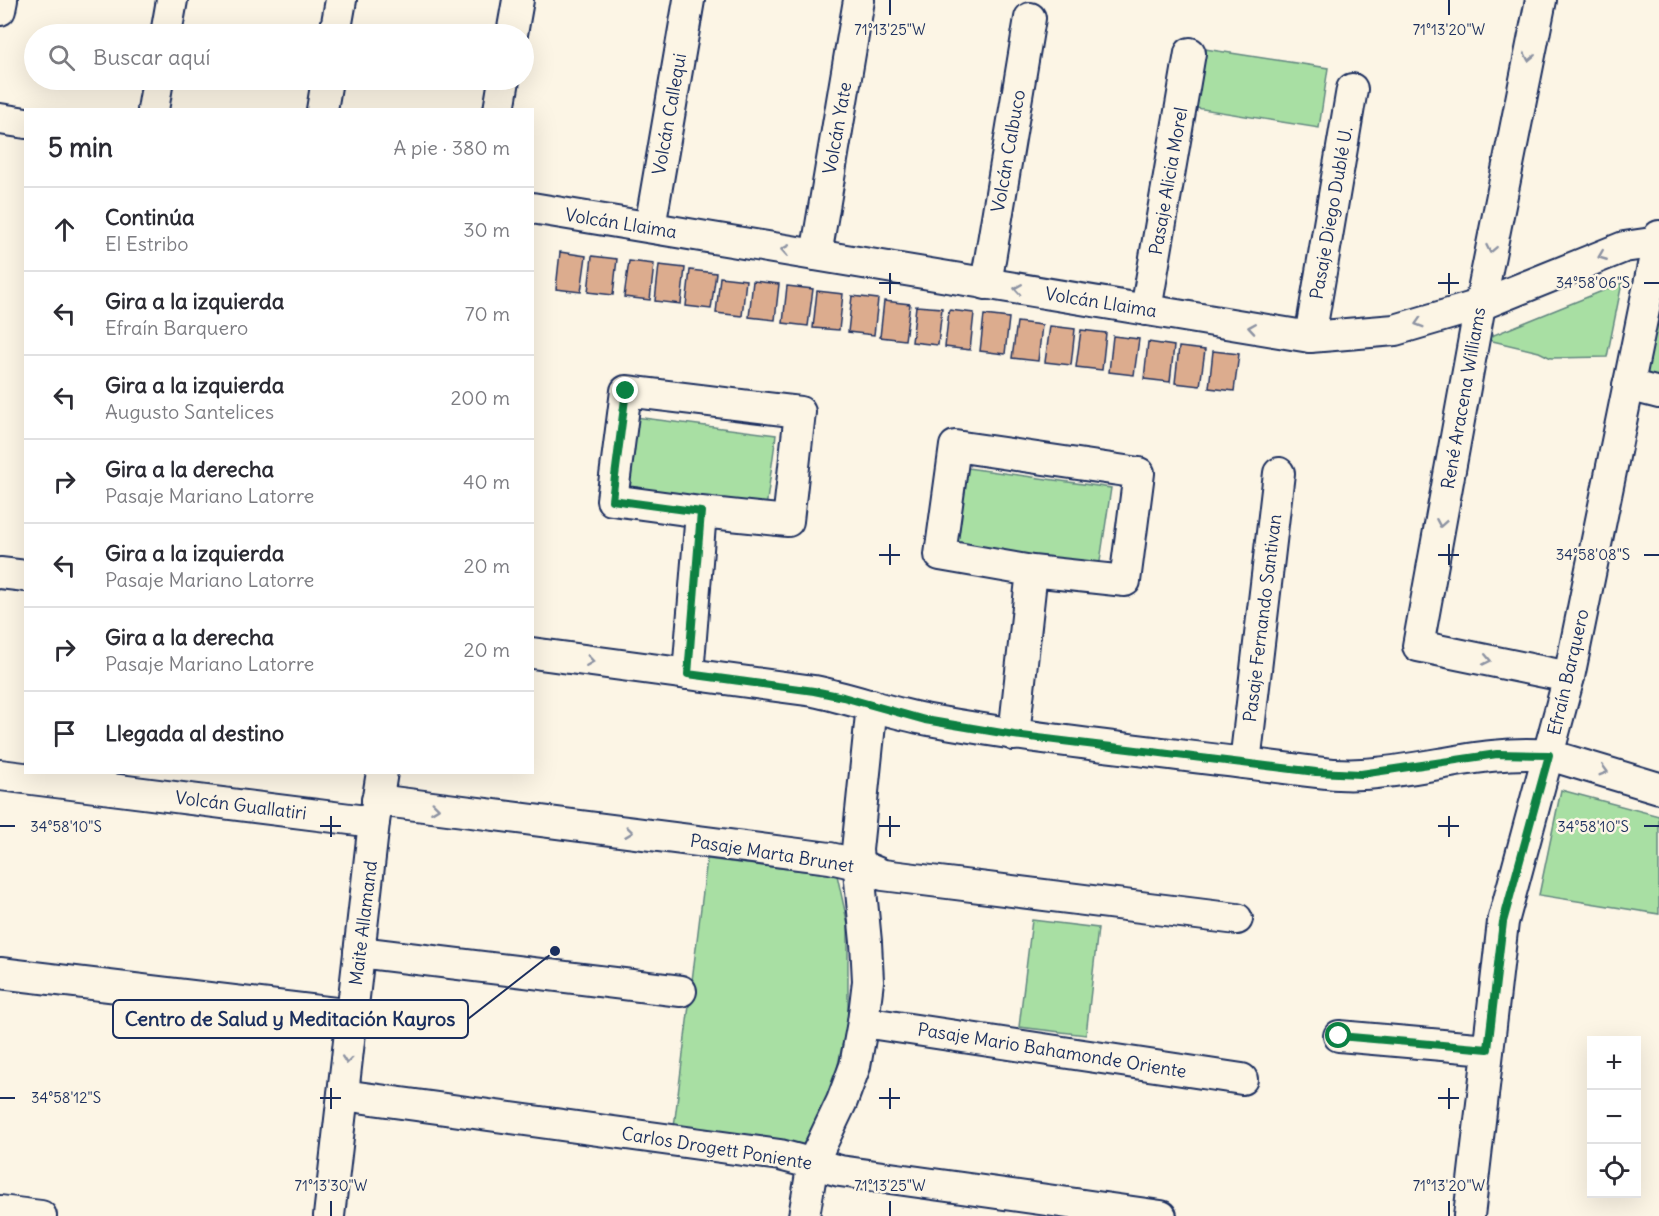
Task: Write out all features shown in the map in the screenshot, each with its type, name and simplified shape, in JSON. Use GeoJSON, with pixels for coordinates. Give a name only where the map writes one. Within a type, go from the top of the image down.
{"type":"FeatureCollection","features":[{"type":"Feature","properties":{"kind":"street"},"geometry":{"type":"LineString","coordinates":[[0,10],[2,0]]}},
{"type":"Feature","properties":{"kind":"street"},"geometry":{"type":"LineString","coordinates":[[168,24],[172,0]]}},
{"type":"Feature","properties":{"kind":"street"},"geometry":{"type":"LineString","coordinates":[[337,24],[341,0]]}},
{"type":"Feature","properties":{"kind":"street"},"geometry":{"type":"LineString","coordinates":[[514,24],[518,0]]}},
{"type":"Feature","properties":{"kind":"street","name":"Volcán Callequi"},"geometry":{"type":"LineString","coordinates":[[650,227],[689,0]]}},
{"type":"Feature","properties":{"kind":"street","name":"Volcán Yate"},"geometry":{"type":"LineString","coordinates":[[816,255],[859,0]]}},
{"type":"Feature","properties":{"kind":"street","name":"René Aracena Williams"},"geometry":{"type":"LineString","coordinates":[[1541,0],[1480,304],[1418,646],[1569,677]]}},
{"type":"Feature","properties":{"kind":"street","name":"Volcán Calbuco"},"geometry":{"type":"LineString","coordinates":[[986,284],[1030,18]]}},
{"type":"Feature","properties":{"kind":"street","name":"Pasaje Alicia Morel"},"geometry":{"type":"LineString","coordinates":[[1146,310],[1190,53]]}},
{"type":"Feature","properties":{"kind":"street","name":"Pasaje Diego Dublé U."},"geometry":{"type":"LineString","coordinates":[[1310,337],[1352,89]]}},
{"type":"Feature","properties":{"kind":"street"},"geometry":{"type":"LineString","coordinates":[[153,108],[156,90]]}},
{"type":"Feature","properties":{"kind":"street"},"geometry":{"type":"LineString","coordinates":[[322,108],[325,90]]}},
{"type":"Feature","properties":{"kind":"street"},"geometry":{"type":"LineString","coordinates":[[499,108],[502,90]]}},
{"type":"Feature","properties":{"kind":"street"},"geometry":{"type":"LineString","coordinates":[[0,119],[24,123]]}},
{"type":"Feature","properties":{"kind":"street","name":"Volcán Llaima"},"geometry":{"type":"LineString","coordinates":[[534,208],[1310,337],[1395,330],[1480,304],[1624,247],[1659,240]]}},
{"type":"Feature","properties":{"kind":"street","name":"Efraín Barquero"},"geometry":{"type":"LineString","coordinates":[[1468,1216],[1503,922],[1569,677],[1659,240]]}},
{"type":"Feature","properties":{"kind":"street"},"geometry":{"type":"LineString","coordinates":[[1628,385],[1659,393]]}},
{"type":"Feature","properties":{"kind":"street"},"geometry":{"type":"LineString","coordinates":[[626,391],[800,412],[788,521],[701,512],[612,500],[626,391]]}},
{"type":"Feature","properties":{"kind":"street"},"geometry":{"type":"LineString","coordinates":[[955,446],[1138,473],[1125,581],[1032,570],[940,555],[955,446]]}},
{"type":"Feature","properties":{"kind":"street","name":"Pasaje Fernando Santivan"},"geometry":{"type":"LineString","coordinates":[[1245,763],[1279,473]]}},
{"type":"Feature","properties":{"kind":"street"},"geometry":{"type":"LineString","coordinates":[[688,674],[701,512]]}},
{"type":"Feature","properties":{"kind":"street"},"geometry":{"type":"LineString","coordinates":[[1014,735],[1032,570]]}},
{"type":"Feature","properties":{"kind":"street"},"geometry":{"type":"LineString","coordinates":[[0,573],[24,576]]}},
{"type":"Feature","properties":{"kind":"street"},"geometry":{"type":"LineString","coordinates":[[534,653],[814,691],[925,720],[1014,735],[1316,772],[1361,774],[1497,754],[1549,755],[1659,788]]}},
{"type":"Feature","properties":{"kind":"street"},"geometry":{"type":"LineString","coordinates":[[804,1216],[813,1162],[842,1101],[855,1066],[863,1022],[868,981],[857,864],[858,833],[873,705]]}},
{"type":"Feature","properties":{"kind":"street","name":"Volcán Guallatiri"},"geometry":{"type":"LineString","coordinates":[[0,775],[378,798]]}},
{"type":"Feature","properties":{"kind":"street","name":"Pasaje Marta Brunet"},"geometry":{"type":"LineString","coordinates":[[378,798],[830,858],[857,864],[883,875],[1237,919]]}},
{"type":"Feature","properties":{"kind":"street","name":"Maite Allamand"},"geometry":{"type":"LineString","coordinates":[[329,1216],[378,798]]}},
{"type":"Feature","properties":{"kind":"street"},"geometry":{"type":"LineString","coordinates":[[359,952],[681,991]]}},
{"type":"Feature","properties":{"kind":"street"},"geometry":{"type":"LineString","coordinates":[[0,973],[352,1015]]}},
{"type":"Feature","properties":{"kind":"street","name":"Pasaje Mario Bahamonde Oriente"},"geometry":{"type":"LineString","coordinates":[[863,1022],[1242,1079]]}},
{"type":"Feature","properties":{"kind":"street"},"geometry":{"type":"LineString","coordinates":[[1339,1036],[1488,1049]]}},
{"type":"Feature","properties":{"kind":"street","name":"Carlos Drogett Poniente"},"geometry":{"type":"LineString","coordinates":[[343,1095],[780,1155],[840,1171],[1161,1216]]}},
{"type":"Feature","properties":{"kind":"street"},"geometry":{"type":"LineString","coordinates":[[0,1211],[41,1216]]}},
{"type":"Feature","properties":{"kind":"green space"},"geometry":{"type":"Polygon","coordinates":[[[1205,49],[1328,68],[1319,128],[1196,108],[1205,49]]]}},
{"type":"Feature","properties":{"kind":"green space"},"geometry":{"type":"Polygon","coordinates":[[[1622,283],[1607,357],[1551,358],[1539,352],[1484,339],[1622,283]]]}},
{"type":"Feature","properties":{"kind":"green space"},"geometry":{"type":"Polygon","coordinates":[[[1659,289],[1659,379],[1640,373],[1659,289]]]}},
{"type":"Feature","properties":{"kind":"green space"},"geometry":{"type":"Polygon","coordinates":[[[635,417],[776,435],[766,508],[626,490],[635,417]]]}},
{"type":"Feature","properties":{"kind":"green space"},"geometry":{"type":"Polygon","coordinates":[[[960,467],[1111,488],[1099,568],[949,547],[960,467]]]}},
{"type":"Feature","properties":{"kind":"green space"},"geometry":{"type":"Polygon","coordinates":[[[1561,790],[1659,816],[1659,914],[1539,895],[1561,790]]]}},
{"type":"Feature","properties":{"kind":"green space"},"geometry":{"type":"Polygon","coordinates":[[[707,859],[837,875],[848,925],[848,1019],[834,1083],[802,1147],[674,1127],[707,859]]]}},
{"type":"Feature","properties":{"kind":"green space"},"geometry":{"type":"Polygon","coordinates":[[[1032,920],[1098,928],[1086,1035],[1019,1027],[1032,920]]]}},
{"type":"Feature","properties":{"kind":"building"},"geometry":{"type":"Polygon","coordinates":[[[560,252],[586,256],[581,292],[556,289],[560,252]]]}},
{"type":"Feature","properties":{"kind":"building"},"geometry":{"type":"Polygon","coordinates":[[[592,256],[617,259],[613,295],[588,292],[592,256]]]}},
{"type":"Feature","properties":{"kind":"building"},"geometry":{"type":"Polygon","coordinates":[[[629,261],[654,264],[650,300],[624,297],[629,261]]]}},
{"type":"Feature","properties":{"kind":"building"},"geometry":{"type":"Polygon","coordinates":[[[659,265],[685,268],[681,304],[655,301],[659,265]]]}},
{"type":"Feature","properties":{"kind":"building"},"geometry":{"type":"Polygon","coordinates":[[[690,270],[716,273],[711,309],[686,306],[690,270]]]}},
{"type":"Feature","properties":{"kind":"building"},"geometry":{"type":"Polygon","coordinates":[[[720,277],[746,280],[742,316],[716,313],[720,277]]]}},
{"type":"Feature","properties":{"kind":"building"},"geometry":{"type":"Polygon","coordinates":[[[753,281],[779,284],[775,320],[749,317],[753,281]]]}},
{"type":"Feature","properties":{"kind":"building"},"geometry":{"type":"Polygon","coordinates":[[[787,286],[813,289],[808,326],[783,323],[787,286]]]}},
{"type":"Feature","properties":{"kind":"building"},"geometry":{"type":"Polygon","coordinates":[[[817,291],[843,294],[839,330],[813,328],[817,291]]]}},
{"type":"Feature","properties":{"kind":"building"},"geometry":{"type":"Polygon","coordinates":[[[852,296],[878,299],[874,335],[848,332],[852,296]]]}},
{"type":"Feature","properties":{"kind":"building"},"geometry":{"type":"Polygon","coordinates":[[[884,301],[910,304],[905,340],[880,337],[884,301]]]}},
{"type":"Feature","properties":{"kind":"building"},"geometry":{"type":"Polygon","coordinates":[[[916,306],[942,308],[938,345],[912,342],[916,306]]]}},
{"type":"Feature","properties":{"kind":"building"},"geometry":{"type":"Polygon","coordinates":[[[949,310],[974,313],[970,350],[945,347],[949,310]]]}},
{"type":"Feature","properties":{"kind":"building"},"geometry":{"type":"Polygon","coordinates":[[[984,315],[1009,318],[1005,354],[980,351],[984,315]]]}},
{"type":"Feature","properties":{"kind":"building"},"geometry":{"type":"Polygon","coordinates":[[[1017,322],[1042,325],[1038,361],[1012,358],[1017,322]]]}},
{"type":"Feature","properties":{"kind":"building"},"geometry":{"type":"Polygon","coordinates":[[[1050,326],[1075,329],[1071,365],[1045,362],[1050,326]]]}},
{"type":"Feature","properties":{"kind":"building"},"geometry":{"type":"Polygon","coordinates":[[[1081,330],[1106,333],[1102,370],[1076,367],[1081,330]]]}},
{"type":"Feature","properties":{"kind":"building"},"geometry":{"type":"Polygon","coordinates":[[[1113,336],[1139,339],[1134,375],[1109,372],[1113,336]]]}},
{"type":"Feature","properties":{"kind":"building"},"geometry":{"type":"Polygon","coordinates":[[[1148,342],[1174,346],[1170,382],[1144,379],[1148,342]]]}},
{"type":"Feature","properties":{"kind":"building"},"geometry":{"type":"Polygon","coordinates":[[[1179,347],[1205,350],[1200,386],[1175,383],[1179,347]]]}},
{"type":"Feature","properties":{"kind":"building"},"geometry":{"type":"Polygon","coordinates":[[[1213,351],[1239,354],[1234,391],[1209,388],[1213,351]]]}},
{"type":"Feature","properties":{"kind":"place","name":"Centro de Salud y Meditación Kayros"},"geometry":{"type":"Point","coordinates":[555,951]}},
{"type":"Feature","properties":{"kind":"route"},"geometry":{"type":"LineString","coordinates":[[626,391],[612,500],[701,512],[688,674],[814,691],[925,720],[1014,735],[1343,775],[1378,773],[1497,754],[1549,755],[1503,922],[1488,1049],[1339,1036]]}}]}
